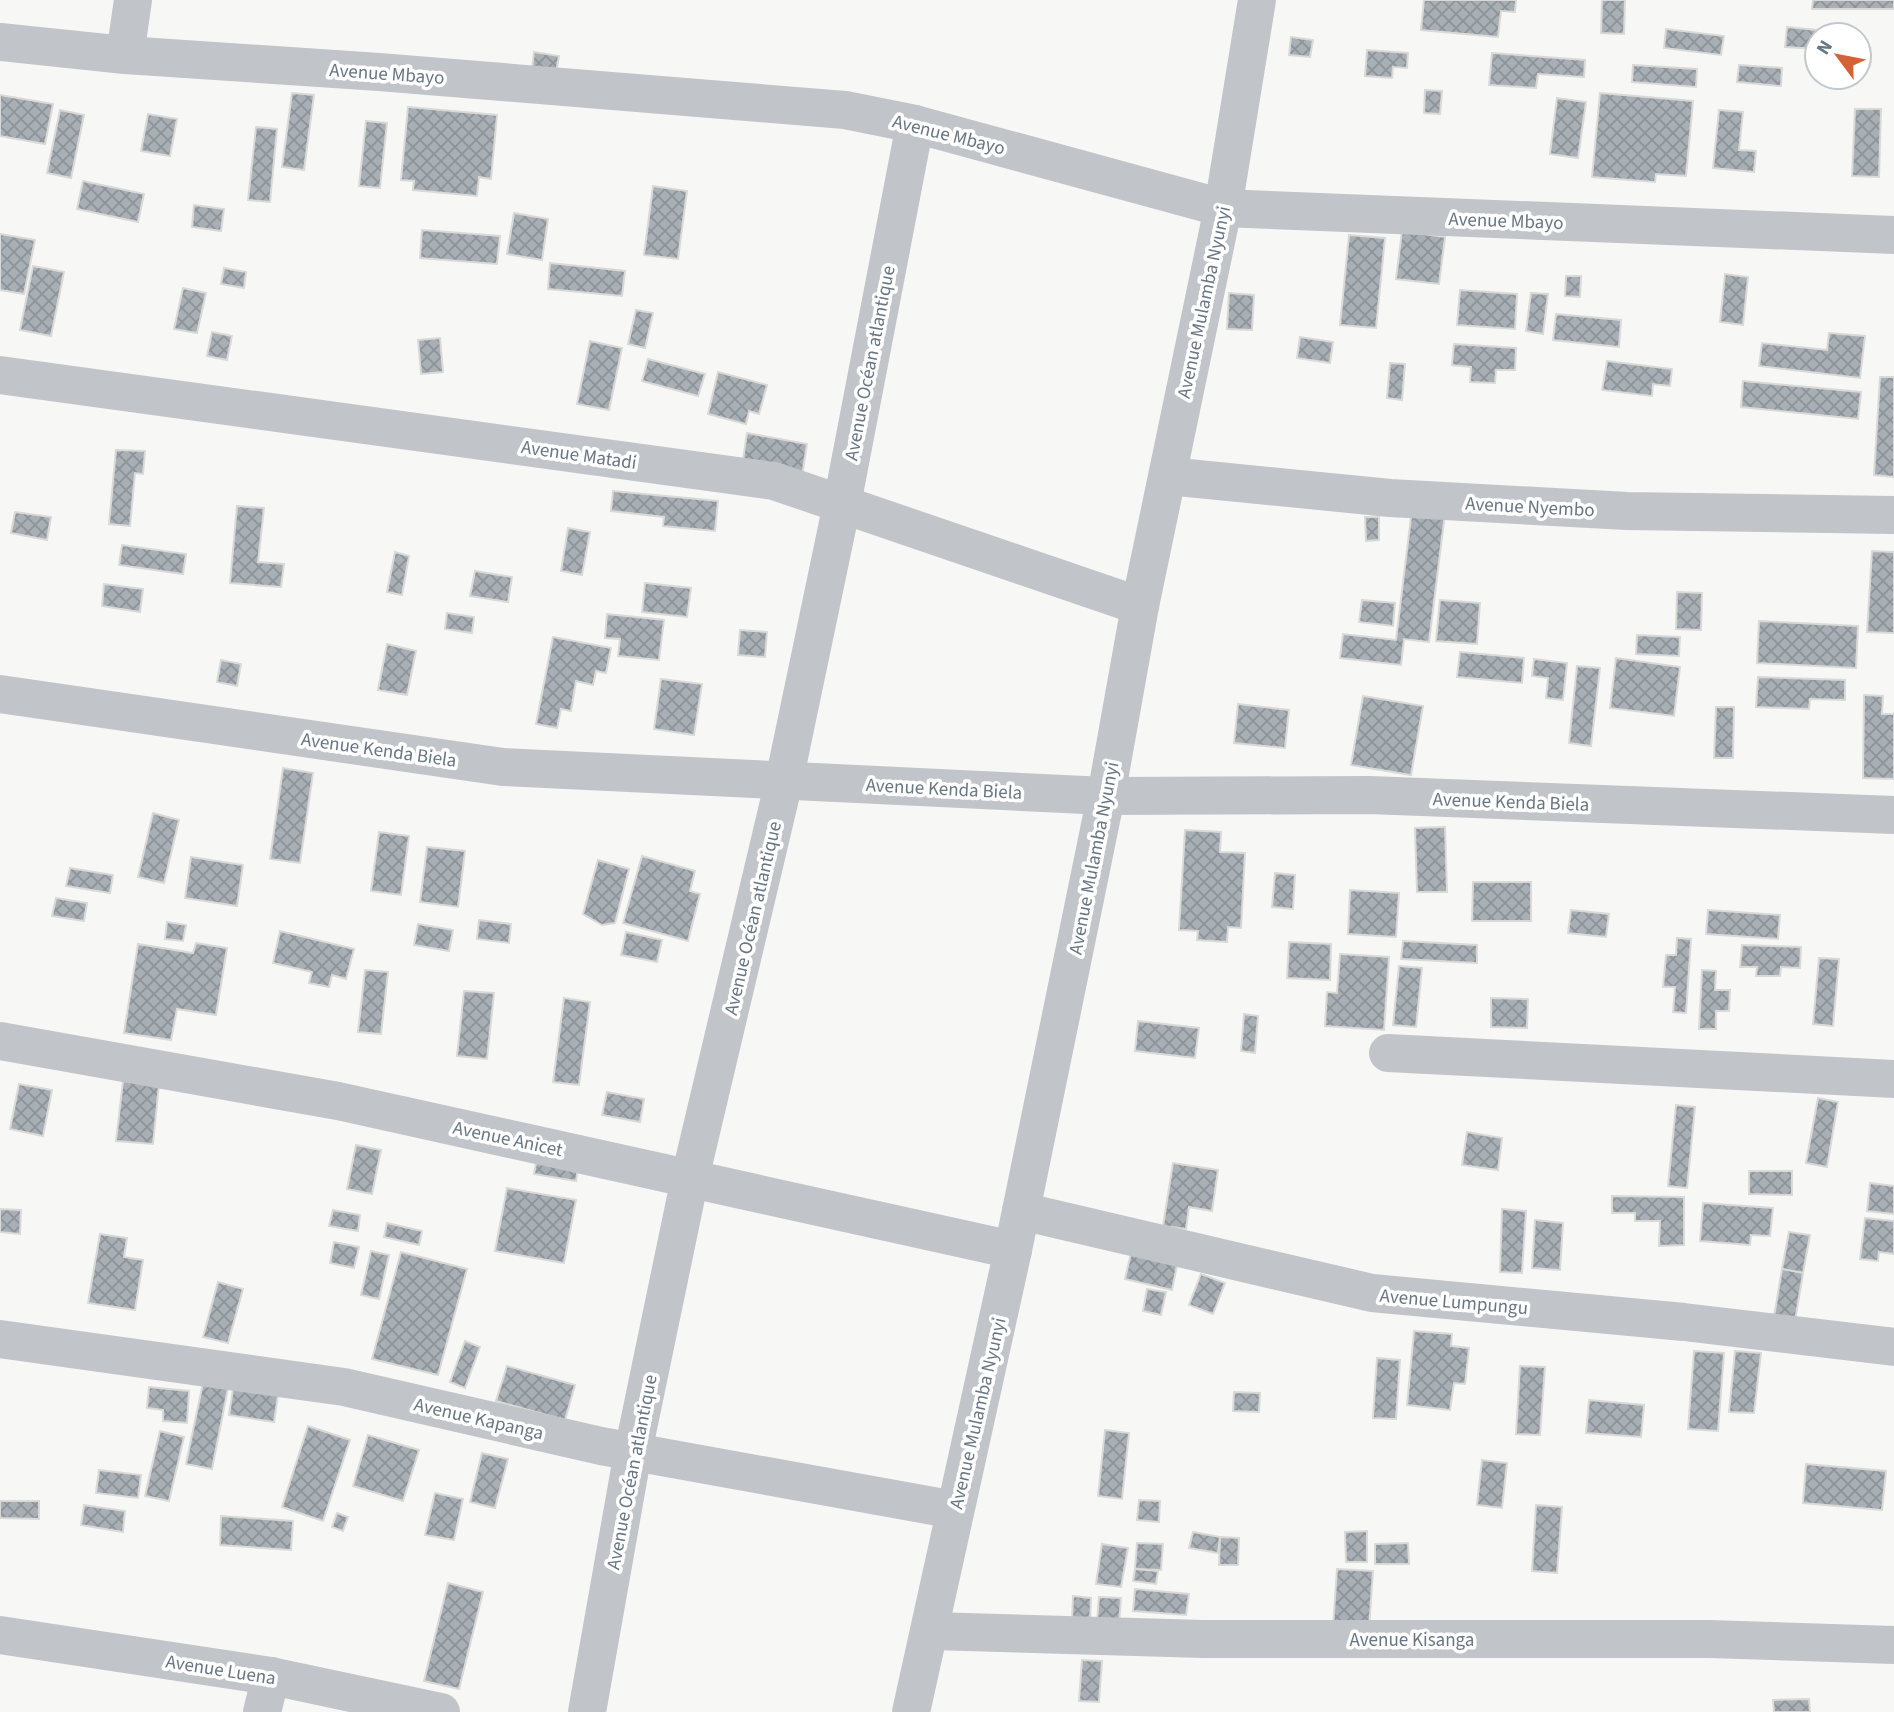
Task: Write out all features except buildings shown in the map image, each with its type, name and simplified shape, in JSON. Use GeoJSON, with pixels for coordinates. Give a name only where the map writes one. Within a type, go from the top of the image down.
{"type":"FeatureCollection","features":[{"type":"Feature","properties":{"kind":"street"},"geometry":{"type":"LineString","coordinates":[[125,55],[133,0]]}},
{"type":"Feature","properties":{"kind":"street","name":"Avenue Mulamba Nyunyi"},"geometry":{"type":"LineString","coordinates":[[911,1712],[1013,1250],[1106,796],[1140,606],[1223,208],[1257,0]]}},
{"type":"Feature","properties":{"kind":"street","name":"Avenue Mbayo"},"geometry":{"type":"LineString","coordinates":[[0,41],[125,55],[832,108],[915,124],[1223,208],[1894,235]]}},
{"type":"Feature","properties":{"kind":"street","name":"Avenue Océan atlantique"},"geometry":{"type":"LineString","coordinates":[[587,1712],[633,1452],[690,1178],[784,781],[842,504],[915,124]]}},
{"type":"Feature","properties":{"kind":"street","name":"Avenue Matadi"},"geometry":{"type":"LineString","coordinates":[[0,375],[774,481],[1140,606]]}},
{"type":"Feature","properties":{"kind":"street","name":"Avenue Nyembo"},"geometry":{"type":"LineString","coordinates":[[1168,476],[1390,498],[1627,511],[1894,515]]}},
{"type":"Feature","properties":{"kind":"street","name":"Avenue Kenda Biela"},"geometry":{"type":"LineString","coordinates":[[0,694],[503,767],[1106,796],[1369,795],[1894,815]]}},
{"type":"Feature","properties":{"kind":"street","name":"Avenue Anicet"},"geometry":{"type":"LineString","coordinates":[[0,1041],[338,1101],[1013,1250]]}},
{"type":"Feature","properties":{"kind":"street"},"geometry":{"type":"LineString","coordinates":[[1388,1053],[1894,1079]]}},
{"type":"Feature","properties":{"kind":"street","name":"Avenue Lumpungu"},"geometry":{"type":"LineString","coordinates":[[1021,1211],[1372,1293],[1684,1322],[1894,1347]]}},
{"type":"Feature","properties":{"kind":"street","name":"Avenue Kapanga"},"geometry":{"type":"LineString","coordinates":[[0,1339],[344,1387],[633,1452],[955,1510]]}},
{"type":"Feature","properties":{"kind":"street","name":"Avenue Kisanga"},"geometry":{"type":"LineString","coordinates":[[931,1631],[1203,1639],[1709,1639],[1894,1645]]}},
{"type":"Feature","properties":{"kind":"street","name":"Avenue Luena"},"geometry":{"type":"LineString","coordinates":[[0,1635],[271,1676],[441,1712]]}},
{"type":"Feature","properties":{"kind":"street"},"geometry":{"type":"LineString","coordinates":[[262,1712],[271,1676]]}}]}
